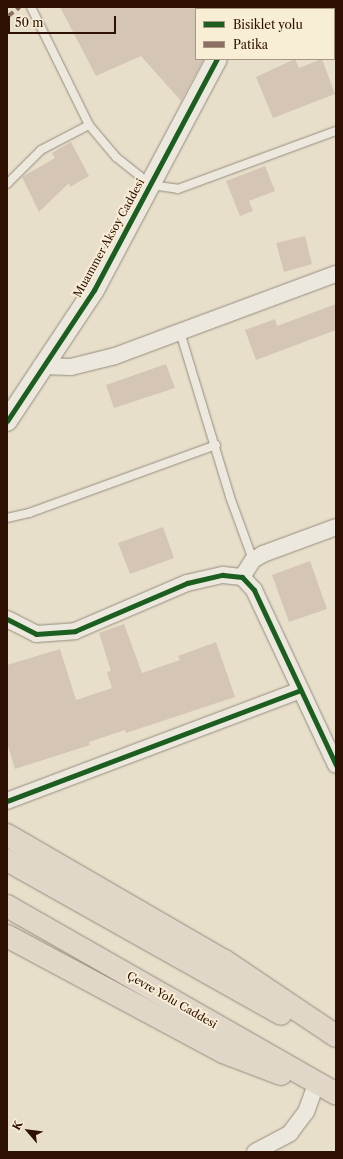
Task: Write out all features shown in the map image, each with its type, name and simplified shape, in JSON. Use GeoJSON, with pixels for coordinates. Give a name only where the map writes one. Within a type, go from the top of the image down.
{"type":"FeatureCollection","features":[{"type":"Feature","properties":{"kind":"highway"},"geometry":{"type":"LineString","coordinates":[[7,835],[223,960],[336,1036]]}},
{"type":"Feature","properties":{"kind":"highway"},"geometry":{"type":"LineString","coordinates":[[7,860],[336,1046]]}},
{"type":"Feature","properties":{"kind":"highway","name":"Çevre Yolu Caddesi"},"geometry":{"type":"LineString","coordinates":[[7,906],[336,1094]]}},
{"type":"Feature","properties":{"kind":"highway"},"geometry":{"type":"LineString","coordinates":[[7,936],[223,1052],[336,1094]]}},
{"type":"Feature","properties":{"kind":"street","name":"Muammer Aksoy Caddesi"},"geometry":{"type":"LineString","coordinates":[[7,421],[41,366],[94,290],[216,60]]}},
{"type":"Feature","properties":{"kind":"street"},"geometry":{"type":"LineString","coordinates":[[41,366],[71,367],[116,356],[336,274]]}},
{"type":"Feature","properties":{"kind":"street"},"geometry":{"type":"LineString","coordinates":[[242,577],[254,560],[336,527]]}},
{"type":"Feature","properties":{"kind":"street"},"geometry":{"type":"LineString","coordinates":[[7,619],[36,634],[75,631],[187,583],[223,575],[242,577],[254,590],[300,690],[335,758]]}},
{"type":"Feature","properties":{"kind":"street"},"geometry":{"type":"LineString","coordinates":[[7,801],[300,690]]}},
{"type":"Feature","properties":{"kind":"street"},"geometry":{"type":"LineString","coordinates":[[255,1152],[290,1133],[306,1112],[315,1087]]}},
{"type":"Feature","properties":{"kind":"lane"},"geometry":{"type":"LineString","coordinates":[[31,7],[89,125],[116,157],[151,185],[178,189],[336,132]]}},
{"type":"Feature","properties":{"kind":"lane"},"geometry":{"type":"LineString","coordinates":[[7,184],[46,146],[89,125]]}},
{"type":"Feature","properties":{"kind":"lane"},"geometry":{"type":"LineString","coordinates":[[180,332],[216,445],[230,498],[254,560]]}},
{"type":"Feature","properties":{"kind":"lane"},"geometry":{"type":"LineString","coordinates":[[7,518],[29,514],[216,445]]}},
{"type":"Feature","properties":{"kind":"building"},"geometry":{"type":"Polygon","coordinates":[[[60,7],[196,7],[195,60],[203,60],[181,101],[141,56],[96,76],[60,7]]]}},
{"type":"Feature","properties":{"kind":"building"},"geometry":{"type":"Polygon","coordinates":[[[293,60],[295,60],[299,68],[322,60],[335,94],[273,118],[256,77],[293,60]]]}},
{"type":"Feature","properties":{"kind":"building"},"geometry":{"type":"Polygon","coordinates":[[[71,142],[89,176],[70,187],[69,183],[39,212],[22,177],[55,158],[52,153],[71,142]]]}},
{"type":"Feature","properties":{"kind":"building"},"geometry":{"type":"Polygon","coordinates":[[[265,166],[275,191],[249,201],[253,211],[240,216],[226,181],[265,166]]]}},
{"type":"Feature","properties":{"kind":"building"},"geometry":{"type":"Polygon","coordinates":[[[305,236],[312,264],[284,272],[276,243],[305,236]]]}},
{"type":"Feature","properties":{"kind":"building"},"geometry":{"type":"Polygon","coordinates":[[[336,304],[336,330],[256,360],[245,330],[275,319],[277,326],[336,304]]]}},
{"type":"Feature","properties":{"kind":"building"},"geometry":{"type":"Polygon","coordinates":[[[166,364],[175,388],[114,408],[106,385],[166,364]]]}},
{"type":"Feature","properties":{"kind":"building"},"geometry":{"type":"Polygon","coordinates":[[[163,527],[174,558],[130,574],[118,543],[163,527]]]}},
{"type":"Feature","properties":{"kind":"building"},"geometry":{"type":"Polygon","coordinates":[[[310,561],[327,609],[289,622],[272,575],[310,561]]]}},
{"type":"Feature","properties":{"kind":"building"},"geometry":{"type":"Polygon","coordinates":[[[124,624],[142,673],[180,660],[178,656],[216,642],[235,697],[126,733],[125,730],[89,742],[90,745],[15,769],[7,743],[7,665],[60,649],[76,700],[112,688],[107,672],[111,671],[99,633],[124,624]]]}},
{"type":"Feature","properties":{"kind":"marked path"},"geometry":{"type":"LineString","coordinates":[[7,17],[20,7]]}},
{"type":"Feature","properties":{"kind":"cycle path"},"geometry":{"type":"LineString","coordinates":[[7,421],[94,290],[216,60]]}},
{"type":"Feature","properties":{"kind":"cycle path"},"geometry":{"type":"LineString","coordinates":[[7,619],[36,634],[75,631],[187,583],[223,575],[242,577],[254,590],[336,765]]}},
{"type":"Feature","properties":{"kind":"cycle path"},"geometry":{"type":"LineString","coordinates":[[7,801],[300,690]]}}]}
